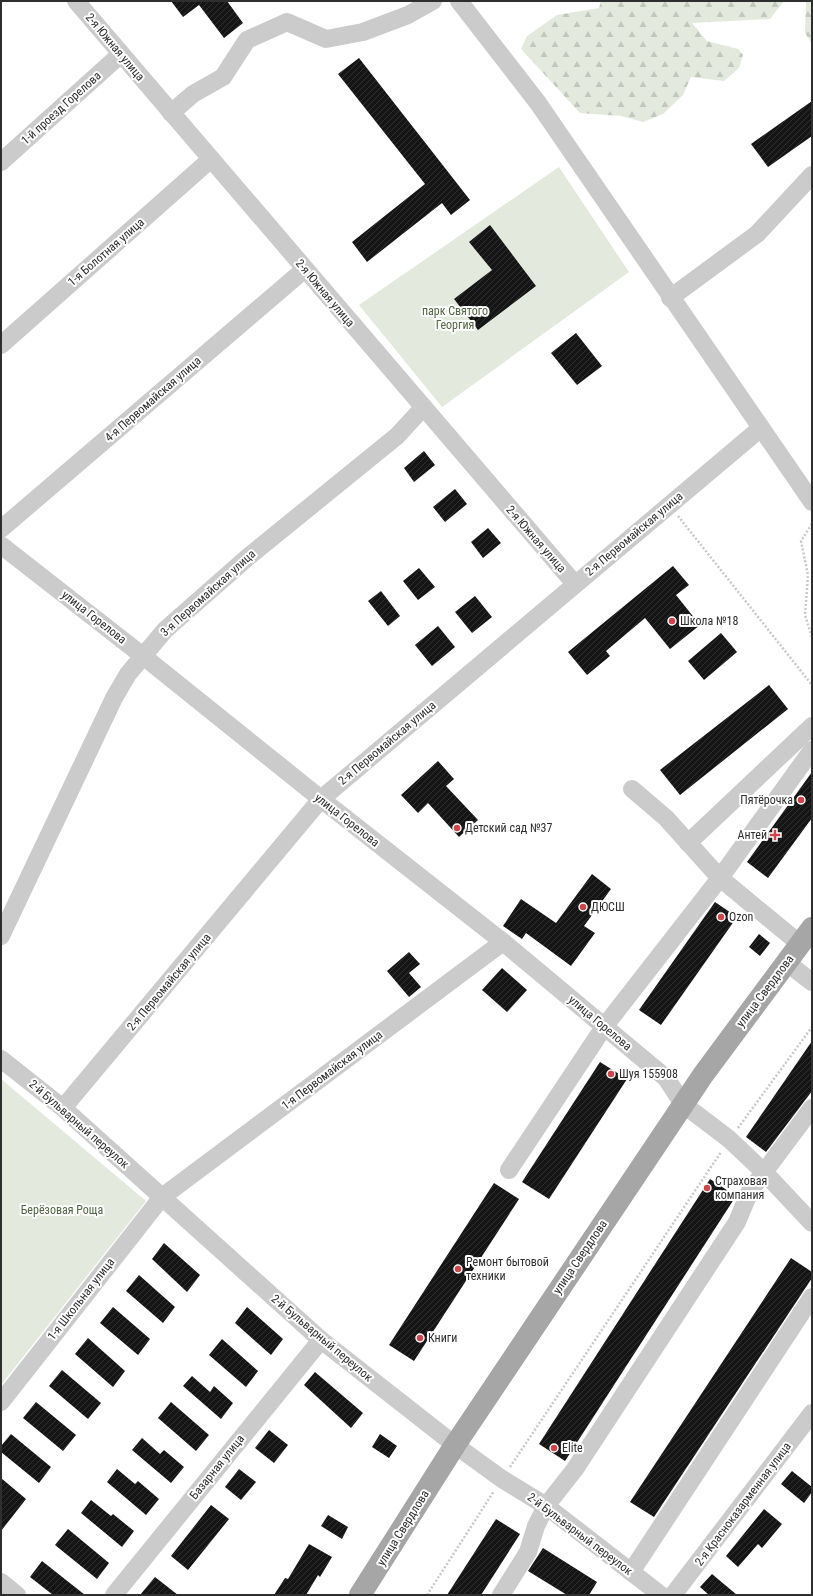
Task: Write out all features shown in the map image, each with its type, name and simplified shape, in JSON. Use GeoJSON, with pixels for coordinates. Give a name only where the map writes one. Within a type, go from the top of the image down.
{"type":"FeatureCollection","features":[{"type":"Feature","properties":{"kind":"main road","name":"улица Свердлова"},"geometry":{"type":"LineString","coordinates":[[360,1595],[455,1445],[683,1104],[806,936]]}},
{"type":"Feature","properties":{"kind":"street","name":"2-я Южная улица"},"geometry":{"type":"LineString","coordinates":[[76,1],[575,584]]}},
{"type":"Feature","properties":{"kind":"street"},"geometry":{"type":"LineString","coordinates":[[171,113],[193,94],[223,77],[247,40],[287,22],[326,39],[363,32],[408,15],[432,1]]}},
{"type":"Feature","properties":{"kind":"street"},"geometry":{"type":"LineString","coordinates":[[459,1],[538,103],[670,298],[812,502]]}},
{"type":"Feature","properties":{"kind":"street","name":"1-й проезд Горелова"},"geometry":{"type":"LineString","coordinates":[[1,162],[121,54]]}},
{"type":"Feature","properties":{"kind":"street","name":"1-я Болотная улица"},"geometry":{"type":"LineString","coordinates":[[1,345],[211,159]]}},
{"type":"Feature","properties":{"kind":"street"},"geometry":{"type":"LineString","coordinates":[[670,298],[757,234],[812,174]]}},
{"type":"Feature","properties":{"kind":"street","name":"4-я Первомайская улица"},"geometry":{"type":"LineString","coordinates":[[1,529],[305,269]]}},
{"type":"Feature","properties":{"kind":"street","name":"3-я Первомайская улица"},"geometry":{"type":"LineString","coordinates":[[1,936],[114,698],[128,674],[165,630],[248,557],[397,436],[420,411],[425,410]]}},
{"type":"Feature","properties":{"kind":"street","name":"2-я Первомайская улица"},"geometry":{"type":"LineString","coordinates":[[64,1108],[320,799],[761,428]]}},
{"type":"Feature","properties":{"kind":"street","name":"улица Горелова"},"geometry":{"type":"LineString","coordinates":[[1,545],[143,656],[320,799],[503,942],[604,1026],[666,1078],[683,1104],[729,1140],[765,1173],[812,1223]]}},
{"type":"Feature","properties":{"kind":"street"},"geometry":{"type":"LineString","coordinates":[[688,843],[812,726]]}},
{"type":"Feature","properties":{"kind":"street"},"geometry":{"type":"LineString","coordinates":[[509,1170],[604,1026],[720,878],[812,750]]}},
{"type":"Feature","properties":{"kind":"street"},"geometry":{"type":"LineString","coordinates":[[632,789],[666,818],[720,878],[806,936]]}},
{"type":"Feature","properties":{"kind":"street","name":"1-я Первомайская улица"},"geometry":{"type":"LineString","coordinates":[[162,1197],[503,942]]}},
{"type":"Feature","properties":{"kind":"street"},"geometry":{"type":"LineString","coordinates":[[786,962],[812,982]]}},
{"type":"Feature","properties":{"kind":"street","name":"2-й Бульварный переулок"},"geometry":{"type":"LineString","coordinates":[[1,1059],[64,1108],[321,1340],[455,1445],[502,1479],[546,1506],[661,1595]]}},
{"type":"Feature","properties":{"kind":"street"},"geometry":{"type":"LineString","coordinates":[[501,1595],[528,1552],[536,1526],[546,1506],[575,1469],[737,1222],[750,1191],[765,1173],[812,1108]]}},
{"type":"Feature","properties":{"kind":"street","name":"1-я Школьная улица"},"geometry":{"type":"LineString","coordinates":[[1,1402],[162,1197]]}},
{"type":"Feature","properties":{"kind":"street"},"geometry":{"type":"LineString","coordinates":[[631,1572],[812,1297]]}},
{"type":"Feature","properties":{"kind":"street","name":"Базарная улица"},"geometry":{"type":"LineString","coordinates":[[114,1595],[321,1340]]}},
{"type":"Feature","properties":{"kind":"street","name":"2-я Красноказарменная улица"},"geometry":{"type":"LineString","coordinates":[[673,1595],[812,1412]]}},
{"type":"Feature","properties":{"kind":"street"},"geometry":{"type":"LineString","coordinates":[[1,1582],[17,1595]]}},
{"type":"Feature","properties":{"kind":"path"},"geometry":{"type":"LineString","coordinates":[[669,505],[812,685]]}},
{"type":"Feature","properties":{"kind":"path"},"geometry":{"type":"LineString","coordinates":[[812,524],[801,541],[808,575],[805,615],[812,637]]}},
{"type":"Feature","properties":{"kind":"path"},"geometry":{"type":"LineString","coordinates":[[427,1595],[502,1479],[729,1140],[812,1027]]}},
{"type":"Feature","properties":{"kind":"green space"},"geometry":{"type":"Polygon","coordinates":[[[601,1],[784,1],[770,19],[692,23],[707,41],[738,49],[743,55],[739,68],[724,81],[691,77],[683,95],[663,114],[643,122],[621,116],[580,113],[521,49],[527,36],[557,15],[599,8],[601,1]]]}},
{"type":"Feature","properties":{"kind":"green space"},"geometry":{"type":"Polygon","coordinates":[[[806,1],[812,1],[812,44],[805,33],[806,1]]]}},
{"type":"Feature","properties":{"kind":"green space","name":"парк Святого Георгия"},"geometry":{"type":"Polygon","coordinates":[[[559,167],[629,272],[442,407],[359,305],[559,167]]]}},
{"type":"Feature","properties":{"kind":"green space","name":"Берёзовая Роща"},"geometry":{"type":"Polygon","coordinates":[[[1,1079],[146,1201],[1,1385],[1,1079]]]}},
{"type":"Feature","properties":{"kind":"building"},"geometry":{"type":"Polygon","coordinates":[[[171,1],[227,1],[243,23],[224,38],[199,5],[183,17],[171,1]]]}},
{"type":"Feature","properties":{"kind":"building"},"geometry":{"type":"Polygon","coordinates":[[[359,58],[470,200],[451,215],[442,203],[367,262],[352,242],[425,184],[338,74],[359,58]]]}},
{"type":"Feature","properties":{"kind":"building"},"geometry":{"type":"Polygon","coordinates":[[[812,101],[812,136],[768,167],[751,144],[812,101]]]}},
{"type":"Feature","properties":{"kind":"building"},"geometry":{"type":"Polygon","coordinates":[[[490,225],[536,286],[478,330],[454,299],[492,270],[469,242],[490,225]]]}},
{"type":"Feature","properties":{"kind":"building"},"geometry":{"type":"Polygon","coordinates":[[[576,333],[602,366],[577,385],[551,353],[576,333]]]}},
{"type":"Feature","properties":{"kind":"building"},"geometry":{"type":"Polygon","coordinates":[[[424,451],[435,465],[414,482],[404,468],[424,451]]]}},
{"type":"Feature","properties":{"kind":"building"},"geometry":{"type":"Polygon","coordinates":[[[455,489],[467,504],[445,522],[433,507],[455,489]]]}},
{"type":"Feature","properties":{"kind":"building"},"geometry":{"type":"Polygon","coordinates":[[[488,528],[501,543],[483,558],[471,542],[488,528]]]}},
{"type":"Feature","properties":{"kind":"building","name":"Школа №18"},"geometry":{"type":"Polygon","coordinates":[[[673,566],[689,585],[676,595],[700,625],[670,649],[645,618],[606,651],[610,656],[587,675],[568,652],[673,566]]]}},
{"type":"Feature","properties":{"kind":"building"},"geometry":{"type":"Polygon","coordinates":[[[419,568],[435,587],[418,600],[403,581],[419,568]]]}},
{"type":"Feature","properties":{"kind":"building"},"geometry":{"type":"Polygon","coordinates":[[[381,591],[400,616],[388,626],[368,601],[381,591]]]}},
{"type":"Feature","properties":{"kind":"building"},"geometry":{"type":"Polygon","coordinates":[[[475,596],[492,617],[472,633],[455,612],[475,596]]]}},
{"type":"Feature","properties":{"kind":"building"},"geometry":{"type":"Polygon","coordinates":[[[438,626],[455,647],[432,666],[415,645],[438,626]]]}},
{"type":"Feature","properties":{"kind":"building"},"geometry":{"type":"Polygon","coordinates":[[[721,633],[737,652],[704,680],[688,661],[721,633]]]}},
{"type":"Feature","properties":{"kind":"building"},"geometry":{"type":"Polygon","coordinates":[[[769,685],[788,709],[680,795],[660,770],[769,685]]]}},
{"type":"Feature","properties":{"kind":"building"},"geometry":{"type":"Polygon","coordinates":[[[438,761],[454,779],[446,786],[478,820],[459,837],[428,803],[418,813],[401,795],[438,761]]]}},
{"type":"Feature","properties":{"kind":"building"},"geometry":{"type":"Polygon","coordinates":[[[812,772],[812,818],[768,878],[747,862],[812,772]]]}},
{"type":"Feature","properties":{"kind":"building","name":"ДЮСШ"},"geometry":{"type":"Polygon","coordinates":[[[592,874],[611,889],[584,926],[595,933],[571,966],[526,933],[522,939],[503,926],[521,899],[556,923],[592,874]]]}},
{"type":"Feature","properties":{"kind":"building"},"geometry":{"type":"Polygon","coordinates":[[[715,902],[737,917],[661,1025],[639,1010],[715,902]]]}},
{"type":"Feature","properties":{"kind":"building"},"geometry":{"type":"Polygon","coordinates":[[[759,934],[770,943],[760,956],[749,947],[759,934]]]}},
{"type":"Feature","properties":{"kind":"building"},"geometry":{"type":"Polygon","coordinates":[[[409,952],[420,964],[409,973],[421,987],[409,997],[387,971],[409,952]]]}},
{"type":"Feature","properties":{"kind":"building"},"geometry":{"type":"Polygon","coordinates":[[[502,968],[527,990],[507,1012],[482,990],[502,968]]]}},
{"type":"Feature","properties":{"kind":"building"},"geometry":{"type":"Polygon","coordinates":[[[812,1041],[812,1091],[766,1152],[746,1137],[812,1041]]]}},
{"type":"Feature","properties":{"kind":"building"},"geometry":{"type":"Polygon","coordinates":[[[600,1062],[627,1079],[549,1199],[522,1182],[600,1062]]]}},
{"type":"Feature","properties":{"kind":"building"},"geometry":{"type":"Polygon","coordinates":[[[710,1179],[736,1196],[565,1461],[539,1444],[710,1179]]]}},
{"type":"Feature","properties":{"kind":"building"},"geometry":{"type":"Polygon","coordinates":[[[494,1183],[519,1199],[414,1361],[389,1345],[494,1183]]]}},
{"type":"Feature","properties":{"kind":"building"},"geometry":{"type":"Polygon","coordinates":[[[164,1243],[200,1275],[187,1292],[152,1259],[164,1243]]]}},
{"type":"Feature","properties":{"kind":"building"},"geometry":{"type":"Polygon","coordinates":[[[791,1258],[812,1272],[812,1278],[654,1517],[630,1502],[791,1258]]]}},
{"type":"Feature","properties":{"kind":"building"},"geometry":{"type":"Polygon","coordinates":[[[139,1275],[175,1307],[163,1323],[126,1291],[139,1275]]]}},
{"type":"Feature","properties":{"kind":"building"},"geometry":{"type":"Polygon","coordinates":[[[113,1307],[150,1339],[138,1355],[100,1323],[113,1307]]]}},
{"type":"Feature","properties":{"kind":"building"},"geometry":{"type":"Polygon","coordinates":[[[247,1307],[283,1339],[271,1355],[235,1323],[247,1307]]]}},
{"type":"Feature","properties":{"kind":"building"},"geometry":{"type":"Polygon","coordinates":[[[88,1338],[125,1371],[113,1387],[75,1354],[88,1338]]]}},
{"type":"Feature","properties":{"kind":"building"},"geometry":{"type":"Polygon","coordinates":[[[222,1339],[258,1371],[246,1387],[209,1355],[222,1339]]]}},
{"type":"Feature","properties":{"kind":"building"},"geometry":{"type":"Polygon","coordinates":[[[62,1370],[101,1403],[88,1419],[49,1386],[62,1370]]]}},
{"type":"Feature","properties":{"kind":"building"},"geometry":{"type":"Polygon","coordinates":[[[315,1372],[363,1413],[351,1428],[304,1385],[315,1372]]]}},
{"type":"Feature","properties":{"kind":"building"},"geometry":{"type":"Polygon","coordinates":[[[192,1376],[210,1392],[214,1386],[233,1403],[221,1419],[183,1386],[192,1376]]]}},
{"type":"Feature","properties":{"kind":"building"},"geometry":{"type":"Polygon","coordinates":[[[36,1402],[76,1435],[63,1451],[23,1418],[36,1402]]]}},
{"type":"Feature","properties":{"kind":"building"},"geometry":{"type":"Polygon","coordinates":[[[171,1402],[209,1435],[196,1451],[158,1418],[171,1402]]]}},
{"type":"Feature","properties":{"kind":"building"},"geometry":{"type":"Polygon","coordinates":[[[269,1430],[288,1445],[274,1463],[255,1448],[269,1430]]]}},
{"type":"Feature","properties":{"kind":"building"},"geometry":{"type":"Polygon","coordinates":[[[11,1434],[51,1467],[39,1483],[1,1452],[1,1446],[11,1434]]]}},
{"type":"Feature","properties":{"kind":"building"},"geometry":{"type":"Polygon","coordinates":[[[380,1434],[397,1446],[389,1458],[372,1447],[380,1434]]]}},
{"type":"Feature","properties":{"kind":"building"},"geometry":{"type":"Polygon","coordinates":[[[142,1438],[160,1454],[164,1450],[184,1467],[171,1483],[132,1450],[142,1438]]]}},
{"type":"Feature","properties":{"kind":"building"},"geometry":{"type":"Polygon","coordinates":[[[117,1469],[135,1484],[138,1481],[159,1499],[146,1515],[107,1482],[117,1469]]]}},
{"type":"Feature","properties":{"kind":"building"},"geometry":{"type":"Polygon","coordinates":[[[239,1469],[256,1482],[241,1500],[225,1487],[239,1469]]]}},
{"type":"Feature","properties":{"kind":"building"},"geometry":{"type":"Polygon","coordinates":[[[792,1471],[812,1487],[812,1492],[804,1503],[781,1484],[792,1471]]]}},
{"type":"Feature","properties":{"kind":"building"},"geometry":{"type":"Polygon","coordinates":[[[1,1478],[26,1499],[1,1531],[1,1478]]]}},
{"type":"Feature","properties":{"kind":"building"},"geometry":{"type":"Polygon","coordinates":[[[91,1500],[111,1516],[113,1514],[134,1531],[122,1547],[81,1513],[91,1500]]]}},
{"type":"Feature","properties":{"kind":"building"},"geometry":{"type":"Polygon","coordinates":[[[211,1505],[229,1519],[188,1570],[171,1556],[211,1505]]]}},
{"type":"Feature","properties":{"kind":"building"},"geometry":{"type":"Polygon","coordinates":[[[764,1509],[782,1524],[762,1548],[758,1544],[738,1567],[726,1556],[764,1509]]]}},
{"type":"Feature","properties":{"kind":"building"},"geometry":{"type":"Polygon","coordinates":[[[328,1515],[348,1527],[342,1539],[321,1526],[328,1515]]]}},
{"type":"Feature","properties":{"kind":"building"},"geometry":{"type":"Polygon","coordinates":[[[496,1519],[520,1534],[481,1595],[447,1595],[496,1519]]]}},
{"type":"Feature","properties":{"kind":"building"},"geometry":{"type":"Polygon","coordinates":[[[68,1529],[109,1563],[97,1579],[55,1545],[68,1529]]]}},
{"type":"Feature","properties":{"kind":"building"},"geometry":{"type":"Polygon","coordinates":[[[309,1544],[332,1557],[320,1577],[318,1575],[306,1595],[274,1595],[285,1578],[288,1579],[309,1544]]]}},
{"type":"Feature","properties":{"kind":"building"},"geometry":{"type":"Polygon","coordinates":[[[543,1548],[597,1582],[589,1595],[567,1595],[528,1571],[543,1548]]]}},
{"type":"Feature","properties":{"kind":"building"},"geometry":{"type":"Polygon","coordinates":[[[42,1561],[85,1595],[53,1595],[30,1577],[42,1561]]]}},
{"type":"Feature","properties":{"kind":"building"},"geometry":{"type":"Polygon","coordinates":[[[712,1574],[737,1595],[709,1595],[700,1587],[712,1574]]]}},
{"type":"Feature","properties":{"kind":"building"},"geometry":{"type":"Polygon","coordinates":[[[155,1577],[178,1595],[140,1595],[155,1577]]]}},
{"type":"Feature","properties":{"kind":"place","name":"Школа №18"},"geometry":{"type":"Point","coordinates":[672,621]}},
{"type":"Feature","properties":{"kind":"place","name":"Пятёрочка"},"geometry":{"type":"Point","coordinates":[801,800]}},
{"type":"Feature","properties":{"kind":"place","name":"Детский сад №37"},"geometry":{"type":"Point","coordinates":[457,828]}},
{"type":"Feature","properties":{"kind":"place","name":"Антей"},"geometry":{"type":"Point","coordinates":[775,835]}},
{"type":"Feature","properties":{"kind":"place","name":"ДЮСШ"},"geometry":{"type":"Point","coordinates":[583,907]}},
{"type":"Feature","properties":{"kind":"place","name":"Ozon"},"geometry":{"type":"Point","coordinates":[721,917]}},
{"type":"Feature","properties":{"kind":"place","name":"Шуя 155908"},"geometry":{"type":"Point","coordinates":[611,1074]}},
{"type":"Feature","properties":{"kind":"place","name":"Страховая компания"},"geometry":{"type":"Point","coordinates":[707,1188]}},
{"type":"Feature","properties":{"kind":"place","name":"Ремонт бытовой техники"},"geometry":{"type":"Point","coordinates":[458,1269]}},
{"type":"Feature","properties":{"kind":"place","name":"Книги"},"geometry":{"type":"Point","coordinates":[420,1338]}},
{"type":"Feature","properties":{"kind":"place","name":"Elite"},"geometry":{"type":"Point","coordinates":[554,1448]}}]}
